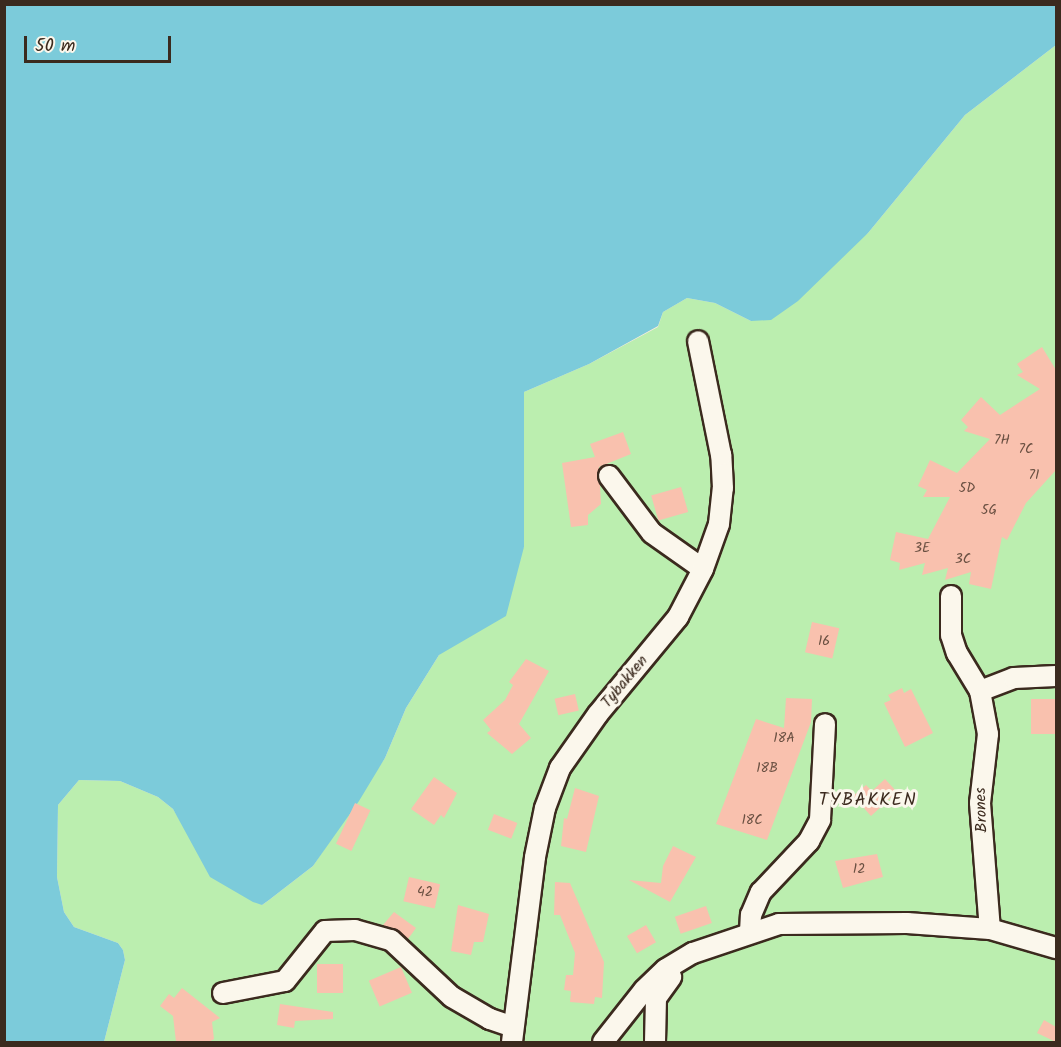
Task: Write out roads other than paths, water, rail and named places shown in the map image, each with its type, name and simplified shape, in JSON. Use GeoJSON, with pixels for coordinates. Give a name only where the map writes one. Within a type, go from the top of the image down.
{"type":"FeatureCollection","features":[{"type":"Feature","properties":{"kind":"street","name":"Tybakken"},"geometry":{"type":"LineString","coordinates":[[223,993],[285,981],[325,931],[355,930],[391,940],[452,997],[513,1035],[535,858],[545,808],[560,768],[598,714],[678,616],[703,569],[719,524],[723,488],[721,455],[698,341]]}},
{"type":"Feature","properties":{"kind":"street"},"geometry":{"type":"LineString","coordinates":[[609,476],[652,533],[703,569]]}},
{"type":"Feature","properties":{"kind":"street","name":"Brones"},"geometry":{"type":"LineString","coordinates":[[951,596],[951,635],[957,653],[980,692],[988,734],[980,804],[990,929]]}},
{"type":"Feature","properties":{"kind":"street"},"geometry":{"type":"LineString","coordinates":[[980,692],[1014,678],[1056,676]]}},
{"type":"Feature","properties":{"kind":"street"},"geometry":{"type":"LineString","coordinates":[[750,932],[751,915],[761,892],[809,841],[820,820],[825,724]]}},
{"type":"Feature","properties":{"kind":"street"},"geometry":{"type":"LineString","coordinates":[[603,1042],[644,990],[666,969],[693,952],[779,924],[907,923],[990,929],[1056,948]]}},
{"type":"Feature","properties":{"kind":"street"},"geometry":{"type":"LineString","coordinates":[[656,1042],[656,998],[672,978],[666,969]]}},
{"type":"Feature","properties":{"kind":"water"},"geometry":{"type":"Polygon","coordinates":[[[5,5],[1056,5],[1056,45],[965,115],[868,233],[798,301],[771,320],[751,321],[715,303],[687,298],[663,312],[658,326],[589,364],[524,392],[524,547],[506,616],[439,655],[406,708],[385,758],[359,801],[313,866],[269,900],[262,905],[253,902],[210,877],[173,809],[158,797],[120,781],[79,780],[58,805],[57,877],[64,912],[74,927],[118,943],[123,950],[125,960],[104,1042],[5,1042],[5,5]]]}},
{"type":"Feature","properties":{"kind":"district","name":"TYBAKKEN"},"geometry":{"type":"Point","coordinates":[868,801]}}]}
